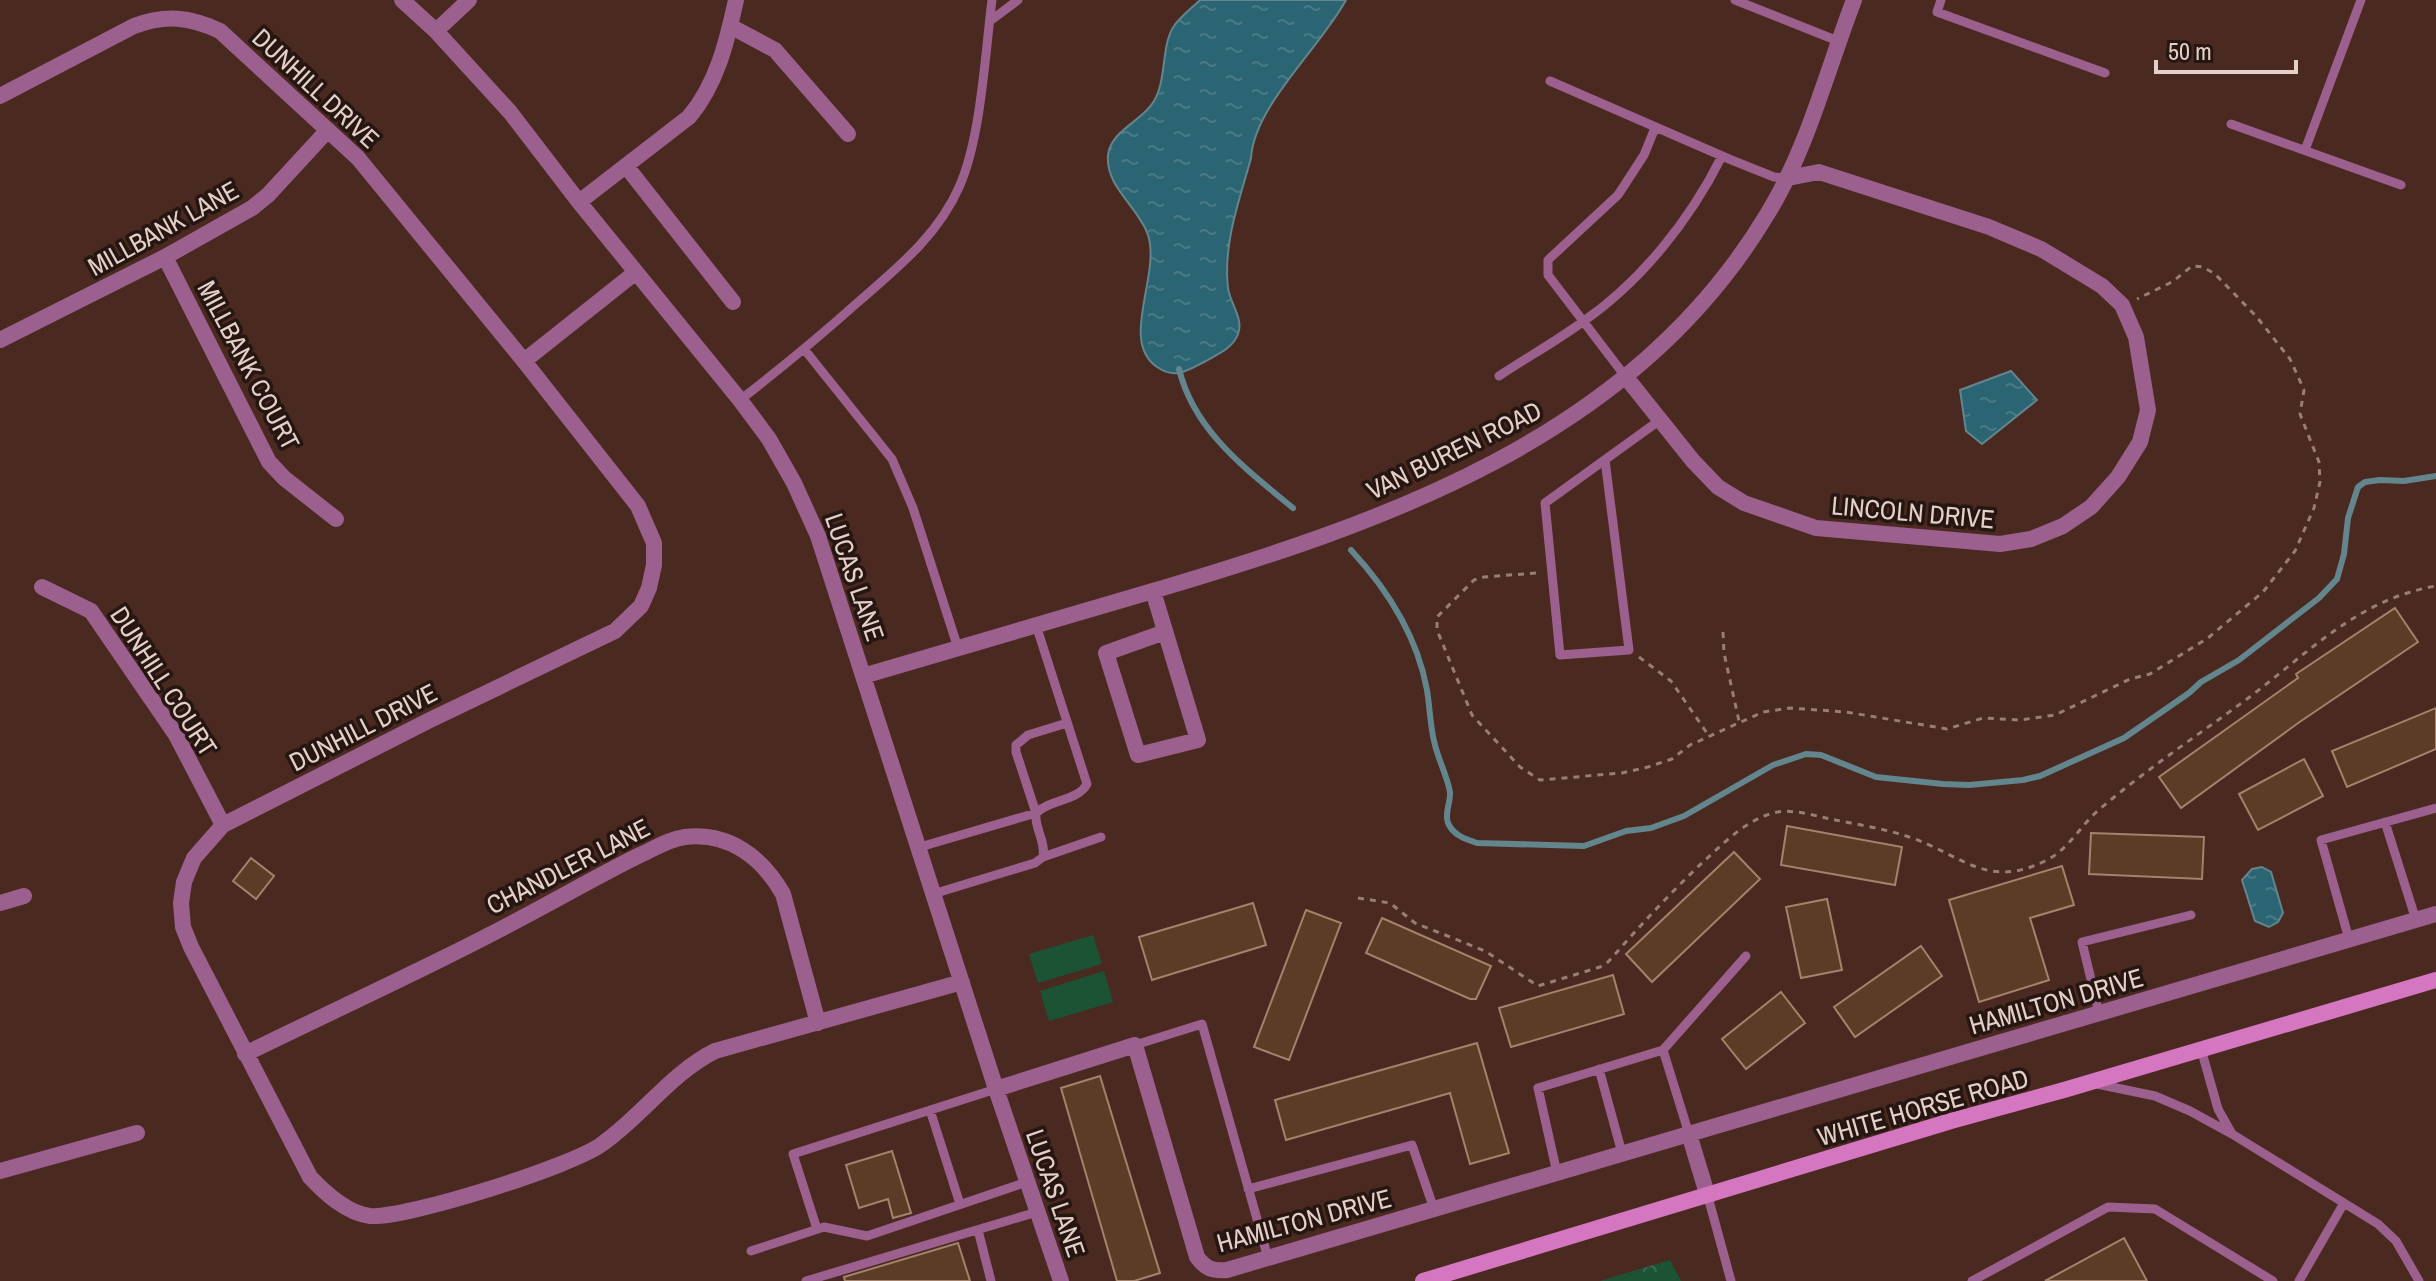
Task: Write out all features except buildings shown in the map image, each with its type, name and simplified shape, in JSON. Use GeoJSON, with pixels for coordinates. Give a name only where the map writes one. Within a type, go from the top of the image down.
{"type":"FeatureCollection","features":[{"type":"Feature","properties":{"kind":"main road","name":"WHITE HORSE ROAD"},"geometry":{"type":"LineString","coordinates":[[1423,1281],[1951,1121],[2436,980]]}},
{"type":"Feature","properties":{"kind":"street","name":"LUCAS LANE"},"geometry":{"type":"LineString","coordinates":[[402,0],[436,31],[510,112],[740,400],[769,439],[800,496],[818,536],[1061,1281]]}},
{"type":"Feature","properties":{"kind":"street"},"geometry":{"type":"LineString","coordinates":[[436,31],[469,0]]}},
{"type":"Feature","properties":{"kind":"street"},"geometry":{"type":"LineString","coordinates":[[579,202],[689,117],[703,100],[720,62],[736,0]]}},
{"type":"Feature","properties":{"kind":"street","name":"VAN BUREN ROAD"},"geometry":{"type":"LineString","coordinates":[[863,676],[1276,554],[1421,500],[1552,431],[1651,355],[1727,274],[1788,178],[1854,0]]}},
{"type":"Feature","properties":{"kind":"street","name":"DUNHILL DRIVE"},"geometry":{"type":"LineString","coordinates":[[0,96],[134,26],[154,19],[180,17],[220,31],[358,158],[638,506],[654,543],[654,565],[649,588],[641,606],[623,625],[223,825],[194,858],[184,882],[181,903],[183,927],[198,965],[310,1177],[324,1193],[368,1216],[387,1215],[411,1211],[524,1177],[587,1154],[604,1143],[701,1058],[715,1051],[962,982]]}},
{"type":"Feature","properties":{"kind":"street"},"geometry":{"type":"LineString","coordinates":[[730,26],[775,50],[848,134]]}},
{"type":"Feature","properties":{"kind":"street","name":"MILLBANK LANE"},"geometry":{"type":"LineString","coordinates":[[0,340],[165,257],[252,208],[328,130]]}},
{"type":"Feature","properties":{"kind":"street"},"geometry":{"type":"LineString","coordinates":[[626,166],[733,302]]}},
{"type":"Feature","properties":{"kind":"street","name":"LINCOLN DRIVE"},"geometry":{"type":"LineString","coordinates":[[1625,376],[1693,461],[1718,487],[1744,503],[1816,528],[2000,544],[2031,539],[2063,526],[2091,507],[2118,477],[2140,442],[2148,410],[2136,337],[2122,305],[2102,286],[2041,249],[1989,227],[1819,172],[1788,178]]}},
{"type":"Feature","properties":{"kind":"street","name":"MILLBANK COURT"},"geometry":{"type":"LineString","coordinates":[[165,257],[269,462],[284,478],[336,519]]}},
{"type":"Feature","properties":{"kind":"street"},"geometry":{"type":"LineString","coordinates":[[524,361],[636,272]]}},
{"type":"Feature","properties":{"kind":"street","name":"DUNHILL COURT"},"geometry":{"type":"LineString","coordinates":[[42,587],[91,611],[176,735],[223,825]]}},
{"type":"Feature","properties":{"kind":"street"},"geometry":{"type":"LineString","coordinates":[[1153,591],[1198,740],[1138,755],[1106,653],[1165,632]]}},
{"type":"Feature","properties":{"kind":"street","name":"CHANDLER LANE"},"geometry":{"type":"LineString","coordinates":[[245,1054],[542,908],[609,870],[673,839],[688,837],[711,838],[745,849],[773,876],[783,894],[818,1023]]}},
{"type":"Feature","properties":{"kind":"street"},"geometry":{"type":"LineString","coordinates":[[0,903],[24,896]]}},
{"type":"Feature","properties":{"kind":"street","name":"HAMILTON DRIVE"},"geometry":{"type":"LineString","coordinates":[[1135,1045],[1197,1257],[1203,1266],[1212,1271],[1227,1270],[2436,914]]}},
{"type":"Feature","properties":{"kind":"street"},"geometry":{"type":"LineString","coordinates":[[996,1089],[1135,1045]]}},
{"type":"Feature","properties":{"kind":"street"},"geometry":{"type":"LineString","coordinates":[[0,1171],[137,1133]]}},
{"type":"Feature","properties":{"kind":"street"},"geometry":{"type":"LineString","coordinates":[[1689,1134],[1708,1197]]}},
{"type":"Feature","properties":{"kind":"lane"},"geometry":{"type":"LineString","coordinates":[[740,400],[905,262],[947,210],[960,185],[973,143],[992,0]]}},
{"type":"Feature","properties":{"kind":"lane"},"geometry":{"type":"LineString","coordinates":[[990,21],[1018,0]]}},
{"type":"Feature","properties":{"kind":"lane"},"geometry":{"type":"LineString","coordinates":[[1735,0],[1838,41]]}},
{"type":"Feature","properties":{"kind":"lane"},"geometry":{"type":"LineString","coordinates":[[1941,0],[1937,12],[2105,73]]}},
{"type":"Feature","properties":{"kind":"lane"},"geometry":{"type":"LineString","coordinates":[[2305,150],[2361,0]]}},
{"type":"Feature","properties":{"kind":"lane"},"geometry":{"type":"LineString","coordinates":[[1550,81],[1722,156],[1774,177],[1788,178]]}},
{"type":"Feature","properties":{"kind":"lane"},"geometry":{"type":"LineString","coordinates":[[2231,124],[2401,185]]}},
{"type":"Feature","properties":{"kind":"lane"},"geometry":{"type":"LineString","coordinates":[[1625,376],[1548,275],[1548,260],[1618,195],[1644,155],[1655,128]]}},
{"type":"Feature","properties":{"kind":"lane"},"geometry":{"type":"LineString","coordinates":[[1499,376],[1584,322],[1620,291],[1661,250],[1688,214],[1722,156]]}},
{"type":"Feature","properties":{"kind":"lane"},"geometry":{"type":"LineString","coordinates":[[804,349],[892,459],[913,508],[958,648]]}},
{"type":"Feature","properties":{"kind":"lane"},"geometry":{"type":"LineString","coordinates":[[1605,460],[1629,650],[1560,655],[1545,503],[1660,420]]}},
{"type":"Feature","properties":{"kind":"lane"},"geometry":{"type":"LineString","coordinates":[[920,847],[1036,813],[1044,805],[1081,792],[1087,784],[1036,625]]}},
{"type":"Feature","properties":{"kind":"lane"},"geometry":{"type":"LineString","coordinates":[[1043,857],[1045,849],[1016,745],[1028,735],[1067,723]]}},
{"type":"Feature","properties":{"kind":"lane"},"geometry":{"type":"LineString","coordinates":[[2349,939],[2321,840],[2436,808]]}},
{"type":"Feature","properties":{"kind":"lane"},"geometry":{"type":"LineString","coordinates":[[2385,822],[2416,920]]}},
{"type":"Feature","properties":{"kind":"lane"},"geometry":{"type":"LineString","coordinates":[[933,894],[1035,863],[1043,857],[1101,837]]}},
{"type":"Feature","properties":{"kind":"lane"},"geometry":{"type":"LineString","coordinates":[[2099,1013],[2082,942],[2191,915]]}},
{"type":"Feature","properties":{"kind":"lane"},"geometry":{"type":"LineString","coordinates":[[1557,1173],[1538,1088],[1663,1050],[1746,956]]}},
{"type":"Feature","properties":{"kind":"lane"},"geometry":{"type":"LineString","coordinates":[[1135,1045],[1202,1024],[1268,1258]]}},
{"type":"Feature","properties":{"kind":"lane"},"geometry":{"type":"LineString","coordinates":[[2201,1049],[2218,1109],[2232,1134]]}},
{"type":"Feature","properties":{"kind":"lane"},"geometry":{"type":"LineString","coordinates":[[1663,1050],[1689,1134]]}},
{"type":"Feature","properties":{"kind":"lane"},"geometry":{"type":"LineString","coordinates":[[1599,1069],[1622,1153]]}},
{"type":"Feature","properties":{"kind":"lane"},"geometry":{"type":"LineString","coordinates":[[2090,1083],[2155,1096],[2232,1134],[2378,1224],[2396,1241],[2419,1281]]}},
{"type":"Feature","properties":{"kind":"lane"},"geometry":{"type":"LineString","coordinates":[[817,1229],[793,1154],[996,1089]]}},
{"type":"Feature","properties":{"kind":"lane"},"geometry":{"type":"LineString","coordinates":[[930,1110],[960,1204]]}},
{"type":"Feature","properties":{"kind":"lane"},"geometry":{"type":"LineString","coordinates":[[1248,1189],[1412,1145],[1434,1209]]}},
{"type":"Feature","properties":{"kind":"lane"},"geometry":{"type":"LineString","coordinates":[[751,1251],[824,1227],[867,1236],[1027,1182]]}},
{"type":"Feature","properties":{"kind":"lane"},"geometry":{"type":"LineString","coordinates":[[1708,1197],[1731,1281]]}},
{"type":"Feature","properties":{"kind":"lane"},"geometry":{"type":"LineString","coordinates":[[2299,1281],[2344,1203]]}},
{"type":"Feature","properties":{"kind":"lane"},"geometry":{"type":"LineString","coordinates":[[1972,1281],[2108,1207],[2155,1209],[2273,1281]]}},
{"type":"Feature","properties":{"kind":"lane"},"geometry":{"type":"LineString","coordinates":[[806,1281],[1037,1212]]}},
{"type":"Feature","properties":{"kind":"lane"},"geometry":{"type":"LineString","coordinates":[[978,1230],[991,1281]]}},
{"type":"Feature","properties":{"kind":"path"},"geometry":{"type":"LineString","coordinates":[[1552,572],[1474,580],[1437,617],[1437,630],[1472,715],[1520,767],[1540,780],[1622,773],[1672,759],[1709,736],[1763,712],[1790,708],[1861,714],[1947,729],[1983,718],[2020,720],[2055,715],[2130,679],[2150,674],[2208,638],[2263,592],[2295,551],[2314,508],[2320,482],[2319,462],[2300,414],[2304,390],[2290,359],[2256,316],[2215,274],[2203,267],[2192,266],[2172,282],[2122,305]]}},
{"type":"Feature","properties":{"kind":"path"},"geometry":{"type":"LineString","coordinates":[[1358,898],[1390,903],[1415,923],[1485,951],[1538,986],[1600,967],[1667,896],[1729,838],[1768,814],[1783,811],[1803,813],[1907,836],[1981,871],[2013,872],[2044,862],[2060,852],[2101,807],[2349,619],[2390,599],[2436,586]]}},
{"type":"Feature","properties":{"kind":"path"},"geometry":{"type":"LineString","coordinates":[[1723,632],[1724,653],[1739,721]]}},
{"type":"Feature","properties":{"kind":"path"},"geometry":{"type":"LineString","coordinates":[[1629,650],[1671,681],[1709,736]]}},
{"type":"Feature","properties":{"kind":"green space"},"geometry":{"type":"Polygon","coordinates":[[[1093,935],[1102,964],[1038,983],[1029,954],[1093,935]]]}},
{"type":"Feature","properties":{"kind":"green space"},"geometry":{"type":"Polygon","coordinates":[[[1104,971],[1113,1002],[1049,1021],[1040,991],[1104,971]]]}},
{"type":"Feature","properties":{"kind":"green space"},"geometry":{"type":"Polygon","coordinates":[[[1670,1260],[1681,1281],[1600,1281],[1670,1260]]]}},
{"type":"Feature","properties":{"kind":"water"},"geometry":{"type":"Polygon","coordinates":[[[1200,0],[1346,0],[1276,98],[1255,138],[1228,255],[1228,288],[1238,317],[1236,339],[1229,347],[1188,370],[1170,373],[1157,367],[1146,356],[1141,341],[1151,251],[1144,225],[1112,177],[1108,155],[1115,139],[1154,101],[1161,83],[1170,34],[1180,19],[1200,0]]]}},
{"type":"Feature","properties":{"kind":"water"},"geometry":{"type":"Polygon","coordinates":[[[2011,371],[2037,400],[1982,444],[1966,431],[1960,390],[2011,371]]]}},
{"type":"Feature","properties":{"kind":"water"},"geometry":{"type":"Polygon","coordinates":[[[2262,867],[2271,872],[2283,913],[2278,922],[2269,927],[2255,921],[2242,880],[2252,869],[2262,867]]]}},
{"type":"Feature","properties":{"kind":"waterway"},"geometry":{"type":"LineString","coordinates":[[1179,369],[1186,391],[1209,430],[1240,463],[1293,508]]}},
{"type":"Feature","properties":{"kind":"waterway"},"geometry":{"type":"LineString","coordinates":[[1351,550],[1389,597],[1416,651],[1427,690],[1433,738],[1450,792],[1447,815],[1453,831],[1477,843],[1584,846],[1684,816],[1773,765],[1806,754],[1821,755],[1876,777],[1943,784],[1969,785],[2040,776],[2124,738],[2201,682],[2239,660],[2319,598],[2337,579],[2344,554],[2348,518],[2358,487],[2365,482],[2436,476]]}}]}
